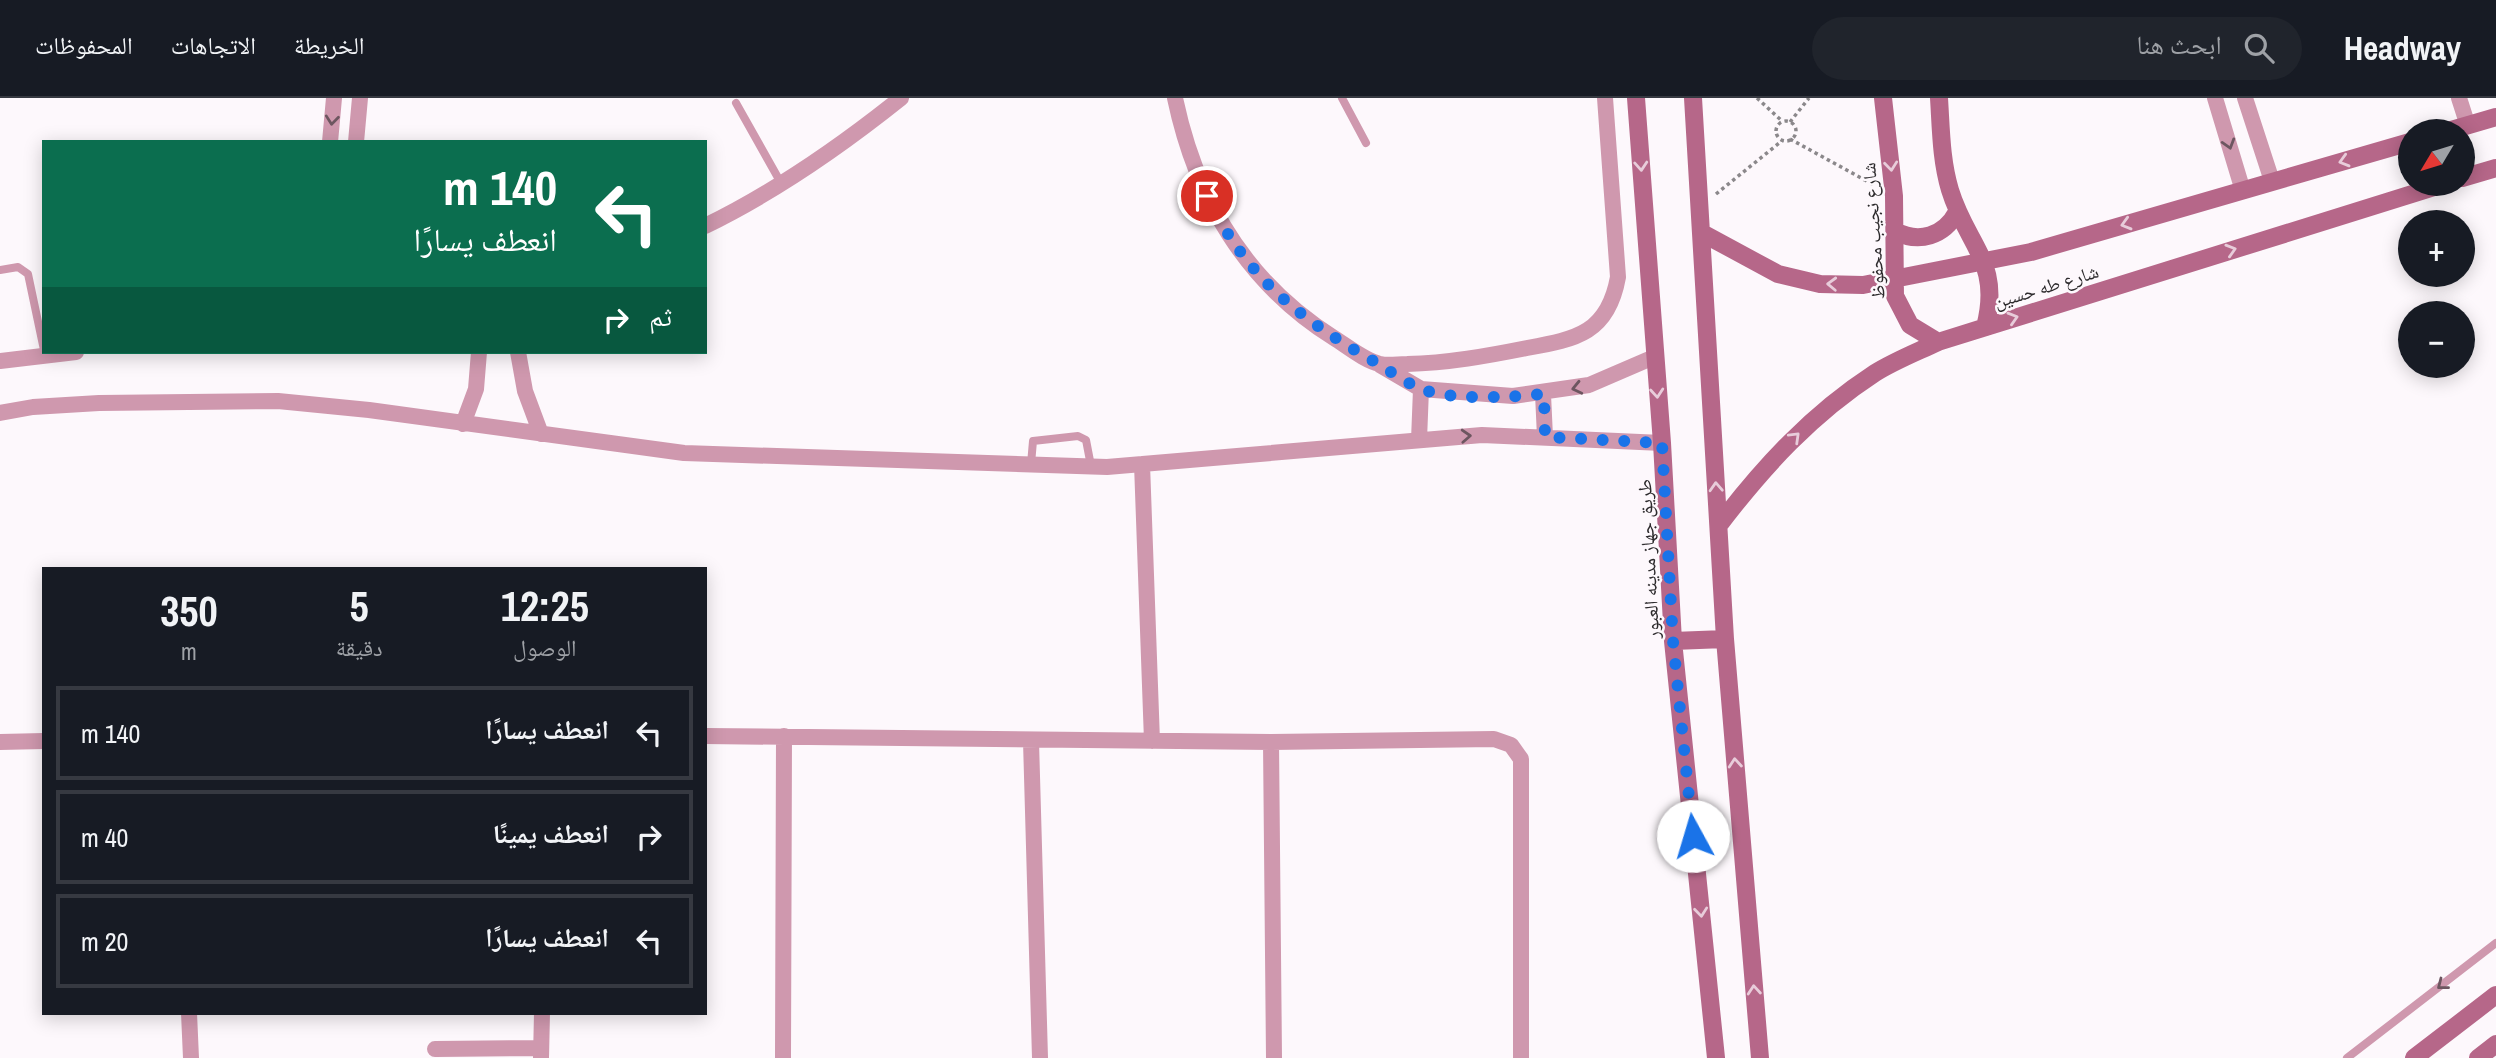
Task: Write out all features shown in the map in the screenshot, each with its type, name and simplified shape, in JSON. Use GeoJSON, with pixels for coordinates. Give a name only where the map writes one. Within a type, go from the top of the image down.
{"type":"FeatureCollection","features":[{"type":"Feature","properties":{"kind":"street"},"geometry":{"type":"LineString","coordinates":[[330,140],[334,98]]}},
{"type":"Feature","properties":{"kind":"street"},"geometry":{"type":"LineString","coordinates":[[356,140],[359,98]]}},
{"type":"Feature","properties":{"kind":"street"},"geometry":{"type":"LineString","coordinates":[[707,225],[781,183],[842,143],[901,98]]}},
{"type":"Feature","properties":{"kind":"street"},"geometry":{"type":"LineString","coordinates":[[1175,98],[1197,175],[1217,217],[1242,257],[1289,307],[1421,389],[1482,396],[1544,394],[1612,378],[1654,357]]}},
{"type":"Feature","properties":{"kind":"street"},"geometry":{"type":"LineString","coordinates":[[1379,364],[1456,362],[1566,341],[1586,333],[1603,317],[1615,297],[1618,277],[1605,98]]}},
{"type":"Feature","properties":{"kind":"street","name":"طريق جهاز مدينه العبور"},"geometry":{"type":"LineString","coordinates":[[1636,98],[1662,443],[1673,641],[1716,1058]]}},
{"type":"Feature","properties":{"kind":"street"},"geometry":{"type":"LineString","coordinates":[[1693,98],[1725,639],[1760,1058]]}},
{"type":"Feature","properties":{"kind":"street","name":"شارع نجيب محفوظ"},"geometry":{"type":"LineString","coordinates":[[1883,98],[1894,196],[1895,296],[1905,318],[1923,335],[1938,342]]}},
{"type":"Feature","properties":{"kind":"street"},"geometry":{"type":"LineString","coordinates":[[1939,98],[1944,171],[1957,212],[1985,261],[1990,284],[1991,305],[1985,327]]}},
{"type":"Feature","properties":{"kind":"street"},"geometry":{"type":"LineString","coordinates":[[2215,98],[2243,191]]}},
{"type":"Feature","properties":{"kind":"street"},"geometry":{"type":"LineString","coordinates":[[2245,98],[2272,181]]}},
{"type":"Feature","properties":{"kind":"street"},"geometry":{"type":"LineString","coordinates":[[2459,98],[2466,119]]}},
{"type":"Feature","properties":{"kind":"street"},"geometry":{"type":"LineString","coordinates":[[2475,124],[2496,117]]}},
{"type":"Feature","properties":{"kind":"street","name":"شارع طه حسين"},"geometry":{"type":"LineString","coordinates":[[1702,233],[1778,274],[1810,282],[1863,285],[2031,252],[2398,145]]}},
{"type":"Feature","properties":{"kind":"street"},"geometry":{"type":"LineString","coordinates":[[2475,174],[2496,168]]}},
{"type":"Feature","properties":{"kind":"street","name":"شارع طه حسين"},"geometry":{"type":"LineString","coordinates":[[1718,526],[1764,467],[1817,416],[1877,372],[1938,342],[2405,196]]}},
{"type":"Feature","properties":{"kind":"street"},"geometry":{"type":"LineString","coordinates":[[1895,231],[1912,238],[1930,236],[1946,227],[1957,212]]}},
{"type":"Feature","properties":{"kind":"street"},"geometry":{"type":"LineString","coordinates":[[0,360],[42,352]]}},
{"type":"Feature","properties":{"kind":"street"},"geometry":{"type":"LineString","coordinates":[[463,424],[475,389],[478,354]]}},
{"type":"Feature","properties":{"kind":"street"},"geometry":{"type":"LineString","coordinates":[[518,354],[525,391],[541,434]]}},
{"type":"Feature","properties":{"kind":"street"},"geometry":{"type":"LineString","coordinates":[[1419,440],[1421,389]]}},
{"type":"Feature","properties":{"kind":"street"},"geometry":{"type":"LineString","coordinates":[[1544,394],[1545,437]]}},
{"type":"Feature","properties":{"kind":"street"},"geometry":{"type":"LineString","coordinates":[[0,413],[33,407],[99,403],[278,401],[369,410],[684,453],[1091,466],[1482,435],[1662,443]]}},
{"type":"Feature","properties":{"kind":"street"},"geometry":{"type":"LineString","coordinates":[[1142,464],[1152,741]]}},
{"type":"Feature","properties":{"kind":"street"},"geometry":{"type":"LineString","coordinates":[[1673,641],[1725,639]]}},
{"type":"Feature","properties":{"kind":"street"},"geometry":{"type":"LineString","coordinates":[[707,736],[1271,742],[1494,739],[1511,745],[1521,759],[1521,1058]]}},
{"type":"Feature","properties":{"kind":"street"},"geometry":{"type":"LineString","coordinates":[[783,1058],[784,736]]}},
{"type":"Feature","properties":{"kind":"street"},"geometry":{"type":"LineString","coordinates":[[1031,740],[1040,1058]]}},
{"type":"Feature","properties":{"kind":"street"},"geometry":{"type":"LineString","coordinates":[[0,742],[42,741]]}},
{"type":"Feature","properties":{"kind":"street"},"geometry":{"type":"LineString","coordinates":[[1271,742],[1274,1058]]}},
{"type":"Feature","properties":{"kind":"street"},"geometry":{"type":"LineString","coordinates":[[2414,1058],[2496,995]]}},
{"type":"Feature","properties":{"kind":"street"},"geometry":{"type":"LineString","coordinates":[[189,1015],[191,1058]]}},
{"type":"Feature","properties":{"kind":"street"},"geometry":{"type":"LineString","coordinates":[[435,1049],[541,1053],[542,1015]]}},
{"type":"Feature","properties":{"kind":"street"},"geometry":{"type":"LineString","coordinates":[[2478,1058],[2496,1044]]}},
{"type":"Feature","properties":{"kind":"lane"},"geometry":{"type":"LineString","coordinates":[[1342,98],[1366,144]]}},
{"type":"Feature","properties":{"kind":"lane"},"geometry":{"type":"LineString","coordinates":[[736,103],[781,183]]}},
{"type":"Feature","properties":{"kind":"lane"},"geometry":{"type":"LineString","coordinates":[[0,271],[18,267],[28,274],[42,342]]}},
{"type":"Feature","properties":{"kind":"lane"},"geometry":{"type":"LineString","coordinates":[[1031,464],[1033,440],[1078,436],[1086,440],[1091,466]]}},
{"type":"Feature","properties":{"kind":"lane"},"geometry":{"type":"LineString","coordinates":[[2347,1058],[2496,943]]}},
{"type":"Feature","properties":{"kind":"path"},"geometry":{"type":"LineString","coordinates":[[1757,98],[1782,121],[1790,122],[1796,131],[1790,139]]}},
{"type":"Feature","properties":{"kind":"path"},"geometry":{"type":"LineString","coordinates":[[1790,122],[1809,98]]}},
{"type":"Feature","properties":{"kind":"path"},"geometry":{"type":"LineString","coordinates":[[1782,121],[1776,131],[1783,140]]}},
{"type":"Feature","properties":{"kind":"path"},"geometry":{"type":"LineString","coordinates":[[1699,208],[1783,140],[1790,139],[1894,196]]}},
{"type":"Feature","properties":{"kind":"route"},"geometry":{"type":"LineString","coordinates":[[1207,196],[1242,257],[1289,307],[1333,337],[1421,389],[1482,396],[1544,394],[1545,437],[1662,443],[1673,641],[1693,836]]}}]}
